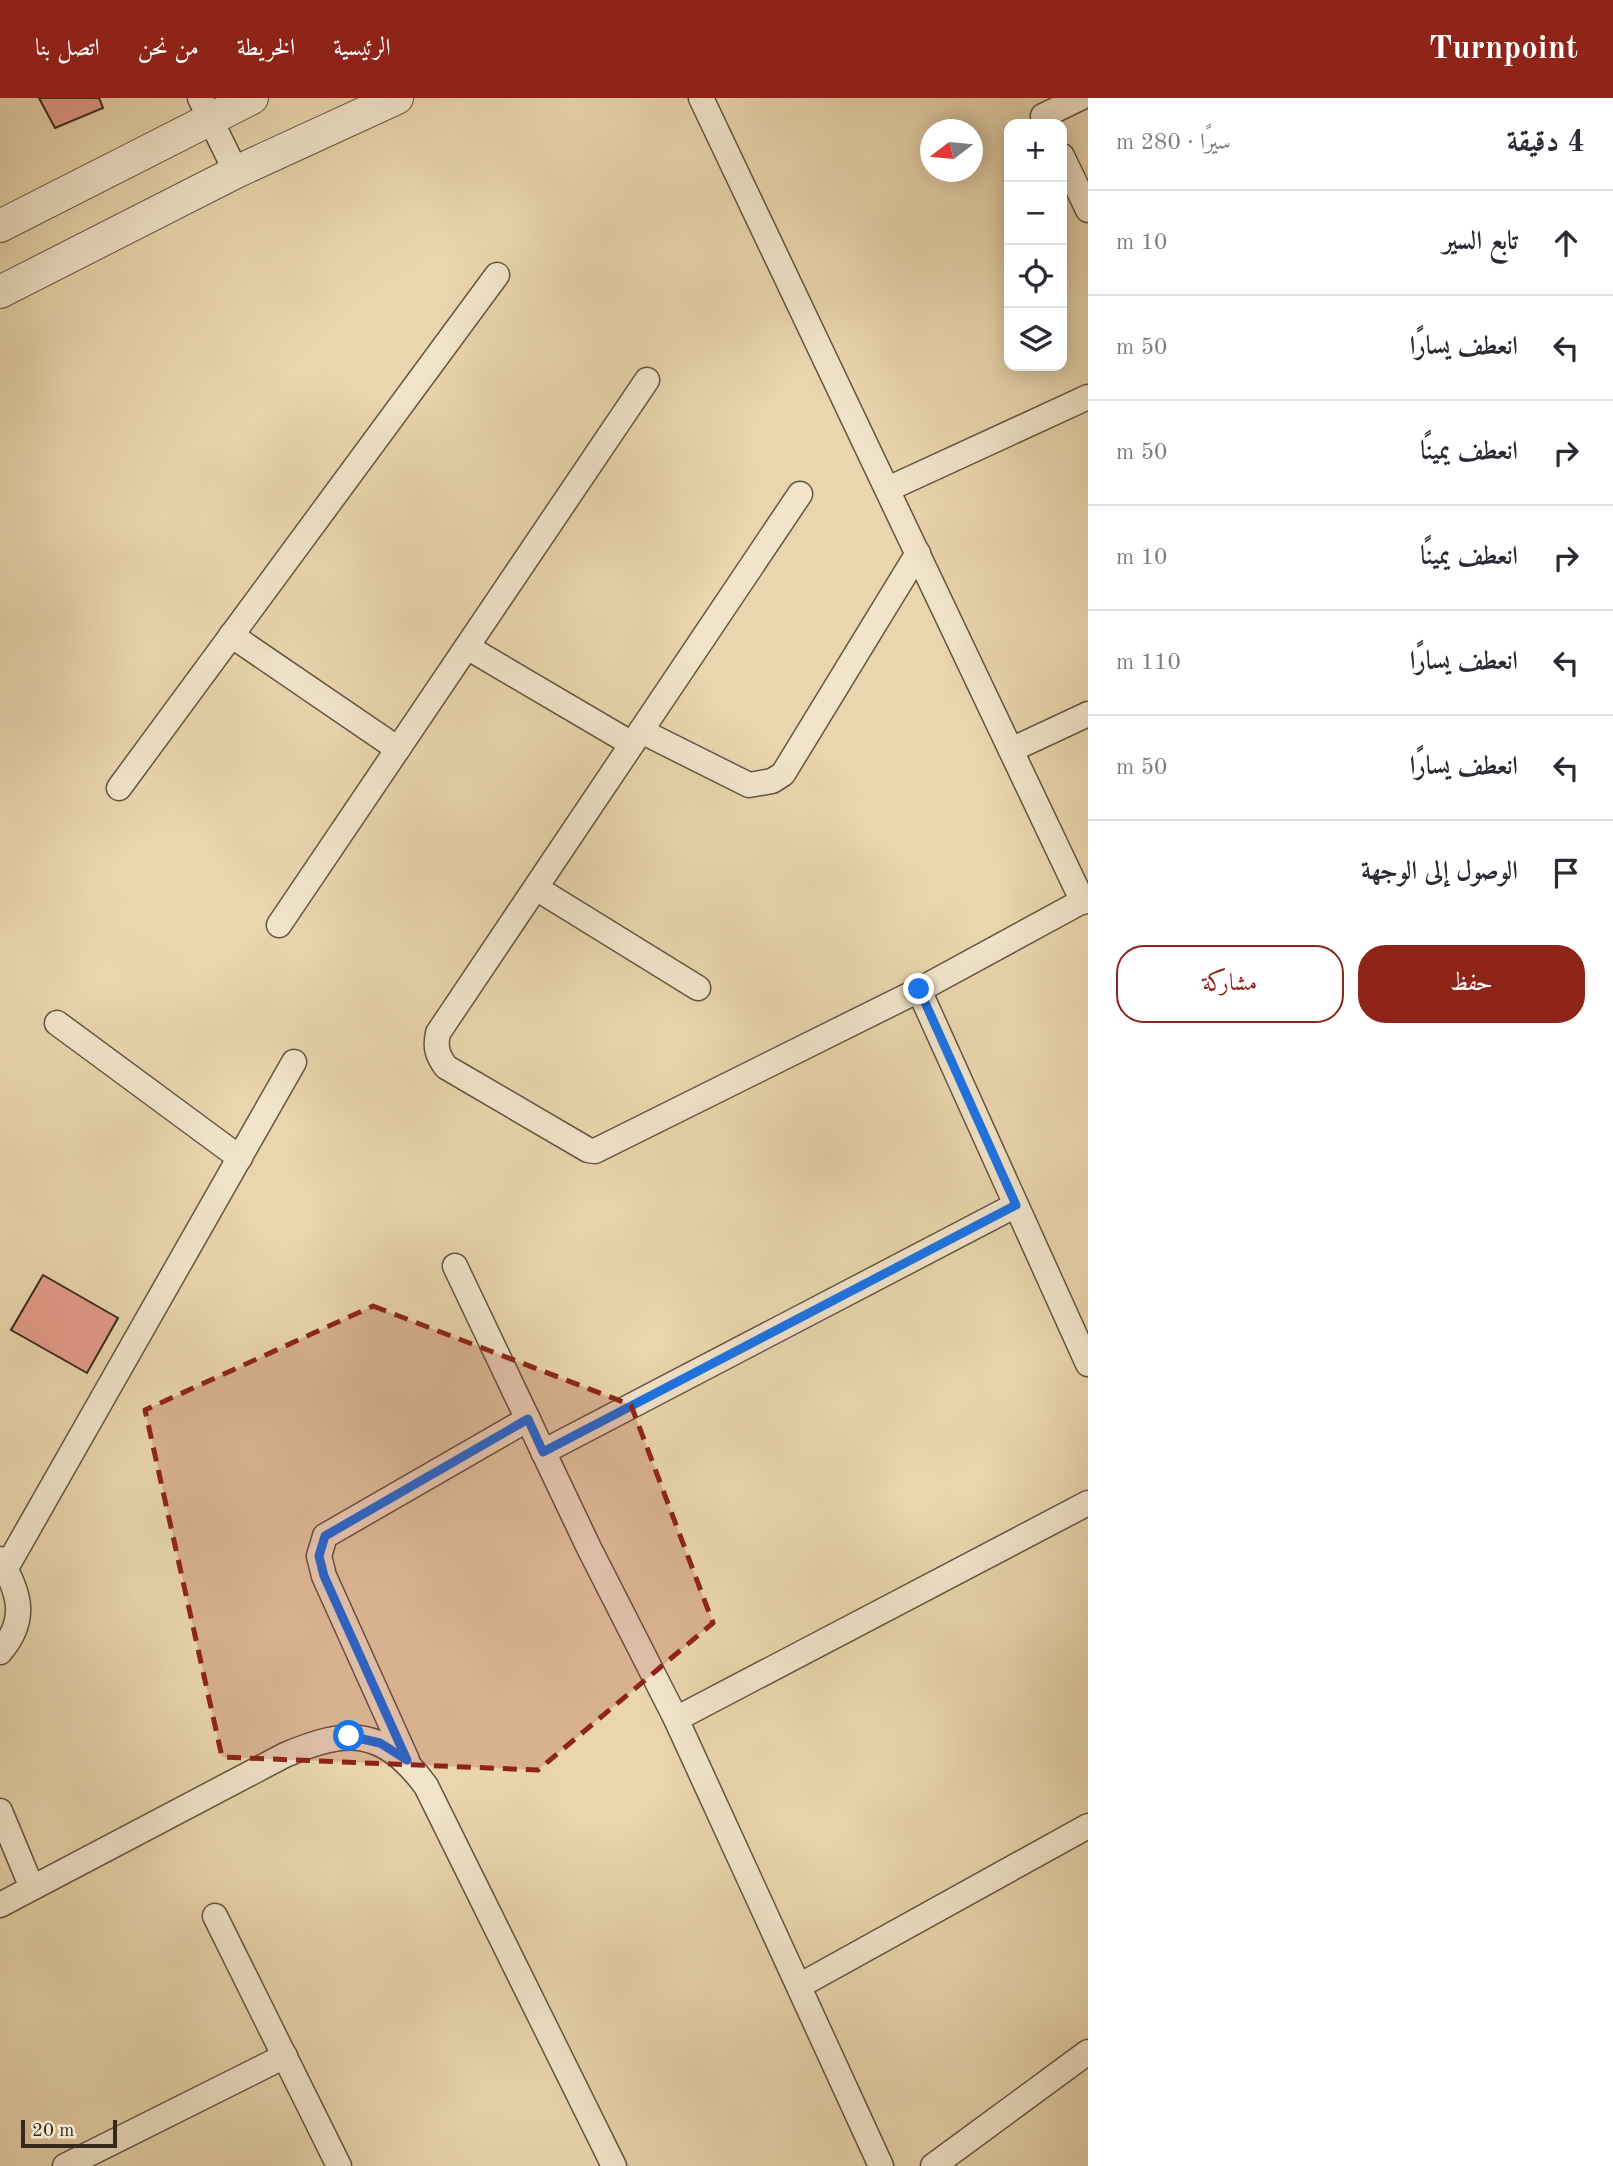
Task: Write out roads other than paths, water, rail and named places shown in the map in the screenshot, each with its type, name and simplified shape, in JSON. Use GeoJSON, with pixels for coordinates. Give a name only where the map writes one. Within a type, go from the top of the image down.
{"type":"FeatureCollection","features":[{"type":"Feature","properties":{"kind":"street"},"geometry":{"type":"LineString","coordinates":[[0,226],[205,108],[251,98]]}},
{"type":"Feature","properties":{"kind":"street"},"geometry":{"type":"LineString","coordinates":[[0,292],[236,172],[397,98]]}},
{"type":"Feature","properties":{"kind":"street"},"geometry":{"type":"LineString","coordinates":[[701,98],[1085,900],[919,989],[634,1134],[603,1149],[588,1150],[446,1067],[438,1057],[435,1045],[438,1032],[800,494]]}},
{"type":"Feature","properties":{"kind":"street"},"geometry":{"type":"LineString","coordinates":[[1041,113],[1080,98]]}},
{"type":"Feature","properties":{"kind":"street"},"geometry":{"type":"LineString","coordinates":[[205,108],[236,172]]}},
{"type":"Feature","properties":{"kind":"street"},"geometry":{"type":"LineString","coordinates":[[1067,166],[1088,210]]}},
{"type":"Feature","properties":{"kind":"street"},"geometry":{"type":"LineString","coordinates":[[119,788],[497,275]]}},
{"type":"Feature","properties":{"kind":"street"},"geometry":{"type":"LineString","coordinates":[[279,925],[647,380]]}},
{"type":"Feature","properties":{"kind":"street"},"geometry":{"type":"LineString","coordinates":[[888,489],[1088,397]]}},
{"type":"Feature","properties":{"kind":"street"},"geometry":{"type":"LineString","coordinates":[[467,648],[636,738],[749,785],[761,784],[783,774],[918,553]]}},
{"type":"Feature","properties":{"kind":"street"},"geometry":{"type":"LineString","coordinates":[[231,635],[398,750]]}},
{"type":"Feature","properties":{"kind":"street"},"geometry":{"type":"LineString","coordinates":[[1011,750],[1088,714]]}},
{"type":"Feature","properties":{"kind":"street"},"geometry":{"type":"LineString","coordinates":[[536,888],[698,989]]}},
{"type":"Feature","properties":{"kind":"street"},"geometry":{"type":"LineString","coordinates":[[919,989],[1088,1364]]}},
{"type":"Feature","properties":{"kind":"street"},"geometry":{"type":"LineString","coordinates":[[57,1023],[240,1158]]}},
{"type":"Feature","properties":{"kind":"street"},"geometry":{"type":"LineString","coordinates":[[0,1653],[13,1633],[19,1614],[18,1593],[3,1563],[294,1062]]}},
{"type":"Feature","properties":{"kind":"street"},"geometry":{"type":"LineString","coordinates":[[543,1452],[1016,1205]]}},
{"type":"Feature","properties":{"kind":"street"},"geometry":{"type":"LineString","coordinates":[[455,1265],[543,1452],[676,1719],[881,2166]]}},
{"type":"Feature","properties":{"kind":"street"},"geometry":{"type":"LineString","coordinates":[[528,1419],[325,1536],[319,1556],[324,1576],[407,1760],[426,1786],[614,2166]]}},
{"type":"Feature","properties":{"kind":"street"},"geometry":{"type":"LineString","coordinates":[[676,1719],[1088,1503]]}},
{"type":"Feature","properties":{"kind":"street"},"geometry":{"type":"LineString","coordinates":[[0,1905],[317,1741],[349,1736],[380,1743],[407,1760]]}},
{"type":"Feature","properties":{"kind":"street"},"geometry":{"type":"LineString","coordinates":[[0,1811],[32,1888]]}},
{"type":"Feature","properties":{"kind":"street"},"geometry":{"type":"LineString","coordinates":[[799,1986],[1088,1826]]}},
{"type":"Feature","properties":{"kind":"street"},"geometry":{"type":"LineString","coordinates":[[215,1916],[340,2166]]}},
{"type":"Feature","properties":{"kind":"street"},"geometry":{"type":"LineString","coordinates":[[933,2166],[1088,2052]]}},
{"type":"Feature","properties":{"kind":"street"},"geometry":{"type":"LineString","coordinates":[[65,2166],[285,2056]]}}]}
